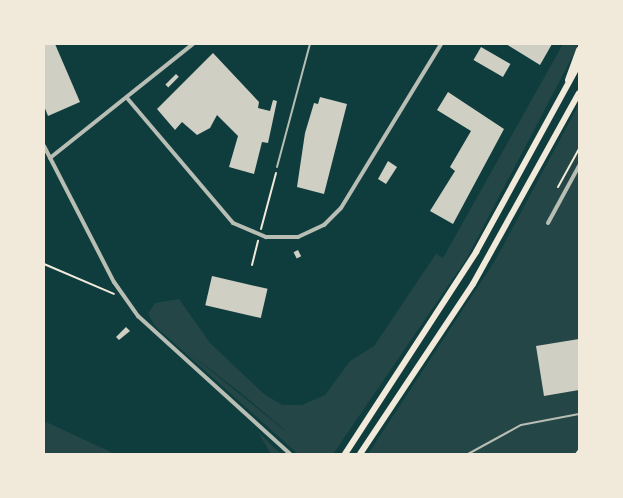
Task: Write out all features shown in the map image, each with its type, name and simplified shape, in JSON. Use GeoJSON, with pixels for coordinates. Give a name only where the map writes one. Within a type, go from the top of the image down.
{"type":"FeatureCollection","features":[{"type":"Feature","properties":{"kind":"main road"},"geometry":{"type":"LineString","coordinates":[[561,101],[579,50]]}},
{"type":"Feature","properties":{"kind":"main road"},"geometry":{"type":"LineString","coordinates":[[345,454],[449,297],[561,101],[579,64]]}},
{"type":"Feature","properties":{"kind":"main road"},"geometry":{"type":"LineString","coordinates":[[360,454],[473,284],[579,93]]}},
{"type":"Feature","properties":{"kind":"street"},"geometry":{"type":"LineString","coordinates":[[50,158],[193,44]]}},
{"type":"Feature","properties":{"kind":"street"},"geometry":{"type":"LineString","coordinates":[[127,98],[228,218],[260,236],[298,237],[330,219],[441,44]]}},
{"type":"Feature","properties":{"kind":"street"},"geometry":{"type":"LineString","coordinates":[[44,146],[124,298],[164,344],[290,454]]}},
{"type":"Feature","properties":{"kind":"street"},"geometry":{"type":"LineString","coordinates":[[548,223],[579,166]]}},
{"type":"Feature","properties":{"kind":"lane"},"geometry":{"type":"LineString","coordinates":[[277,167],[310,44]]}},
{"type":"Feature","properties":{"kind":"lane"},"geometry":{"type":"LineString","coordinates":[[468,454],[521,425],[579,414]]}},
{"type":"Feature","properties":{"kind":"path"},"geometry":{"type":"LineString","coordinates":[[558,188],[579,149]]}},
{"type":"Feature","properties":{"kind":"path"},"geometry":{"type":"LineString","coordinates":[[252,265],[277,167]]}},
{"type":"Feature","properties":{"kind":"path"},"geometry":{"type":"LineString","coordinates":[[44,264],[76,282],[124,298]]}},
{"type":"Feature","properties":{"kind":"path"},"geometry":{"type":"LineString","coordinates":[[576,454],[579,450]]}},
{"type":"Feature","properties":{"kind":"shaded area"},"geometry":{"type":"Polygon","coordinates":[[[563,44],[579,44],[467,258],[333,454],[298,454],[155,326],[148,314],[155,303],[179,299],[210,343],[264,394],[282,405],[302,405],[325,395],[350,361],[374,346],[436,254],[443,258],[563,44]],[[185,350],[285,430],[241,393],[185,350]]]}},
{"type":"Feature","properties":{"kind":"shaded area"},"geometry":{"type":"Polygon","coordinates":[[[579,104],[579,454],[368,454],[496,259],[579,104]]]}},
{"type":"Feature","properties":{"kind":"shaded area"},"geometry":{"type":"Polygon","coordinates":[[[44,421],[115,454],[44,454],[44,421]]]}},
{"type":"Feature","properties":{"kind":"shaded area"},"geometry":{"type":"Polygon","coordinates":[[[258,432],[281,454],[271,454],[258,432]]]}},
{"type":"Feature","properties":{"kind":"building"},"geometry":{"type":"Polygon","coordinates":[[[44,44],[55,44],[80,102],[48,116],[44,106],[44,44]]]}},
{"type":"Feature","properties":{"kind":"building"},"geometry":{"type":"Polygon","coordinates":[[[506,44],[552,44],[540,65],[506,44]]]}},
{"type":"Feature","properties":{"kind":"building"},"geometry":{"type":"Polygon","coordinates":[[[481,47],[510,64],[503,77],[474,60],[481,47]]]}},
{"type":"Feature","properties":{"kind":"building"},"geometry":{"type":"Polygon","coordinates":[[[213,53],[259,102],[258,108],[270,111],[273,100],[277,101],[268,143],[262,142],[254,174],[229,167],[238,136],[217,115],[210,128],[197,135],[182,122],[175,130],[157,109],[213,53]]]}},
{"type":"Feature","properties":{"kind":"building"},"geometry":{"type":"Polygon","coordinates":[[[176,74],[179,77],[168,87],[165,85],[176,74]]]}},
{"type":"Feature","properties":{"kind":"building"},"geometry":{"type":"Polygon","coordinates":[[[448,92],[504,129],[453,224],[430,211],[455,171],[450,167],[471,131],[437,110],[448,92]]]}},
{"type":"Feature","properties":{"kind":"building"},"geometry":{"type":"Polygon","coordinates":[[[320,97],[347,104],[324,194],[297,187],[305,133],[314,103],[318,104],[320,97]]]}},
{"type":"Feature","properties":{"kind":"building"},"geometry":{"type":"Polygon","coordinates":[[[388,161],[397,167],[386,184],[378,179],[388,161]]]}},
{"type":"Feature","properties":{"kind":"building"},"geometry":{"type":"Polygon","coordinates":[[[298,250],[301,256],[297,259],[294,252],[298,250]]]}},
{"type":"Feature","properties":{"kind":"building"},"geometry":{"type":"Polygon","coordinates":[[[212,276],[268,289],[261,318],[205,305],[212,276]]]}},
{"type":"Feature","properties":{"kind":"building"},"geometry":{"type":"Polygon","coordinates":[[[126,327],[130,331],[119,340],[116,337],[126,327]]]}},
{"type":"Feature","properties":{"kind":"building"},"geometry":{"type":"Polygon","coordinates":[[[579,339],[579,390],[544,396],[536,346],[579,339]]]}}]}
